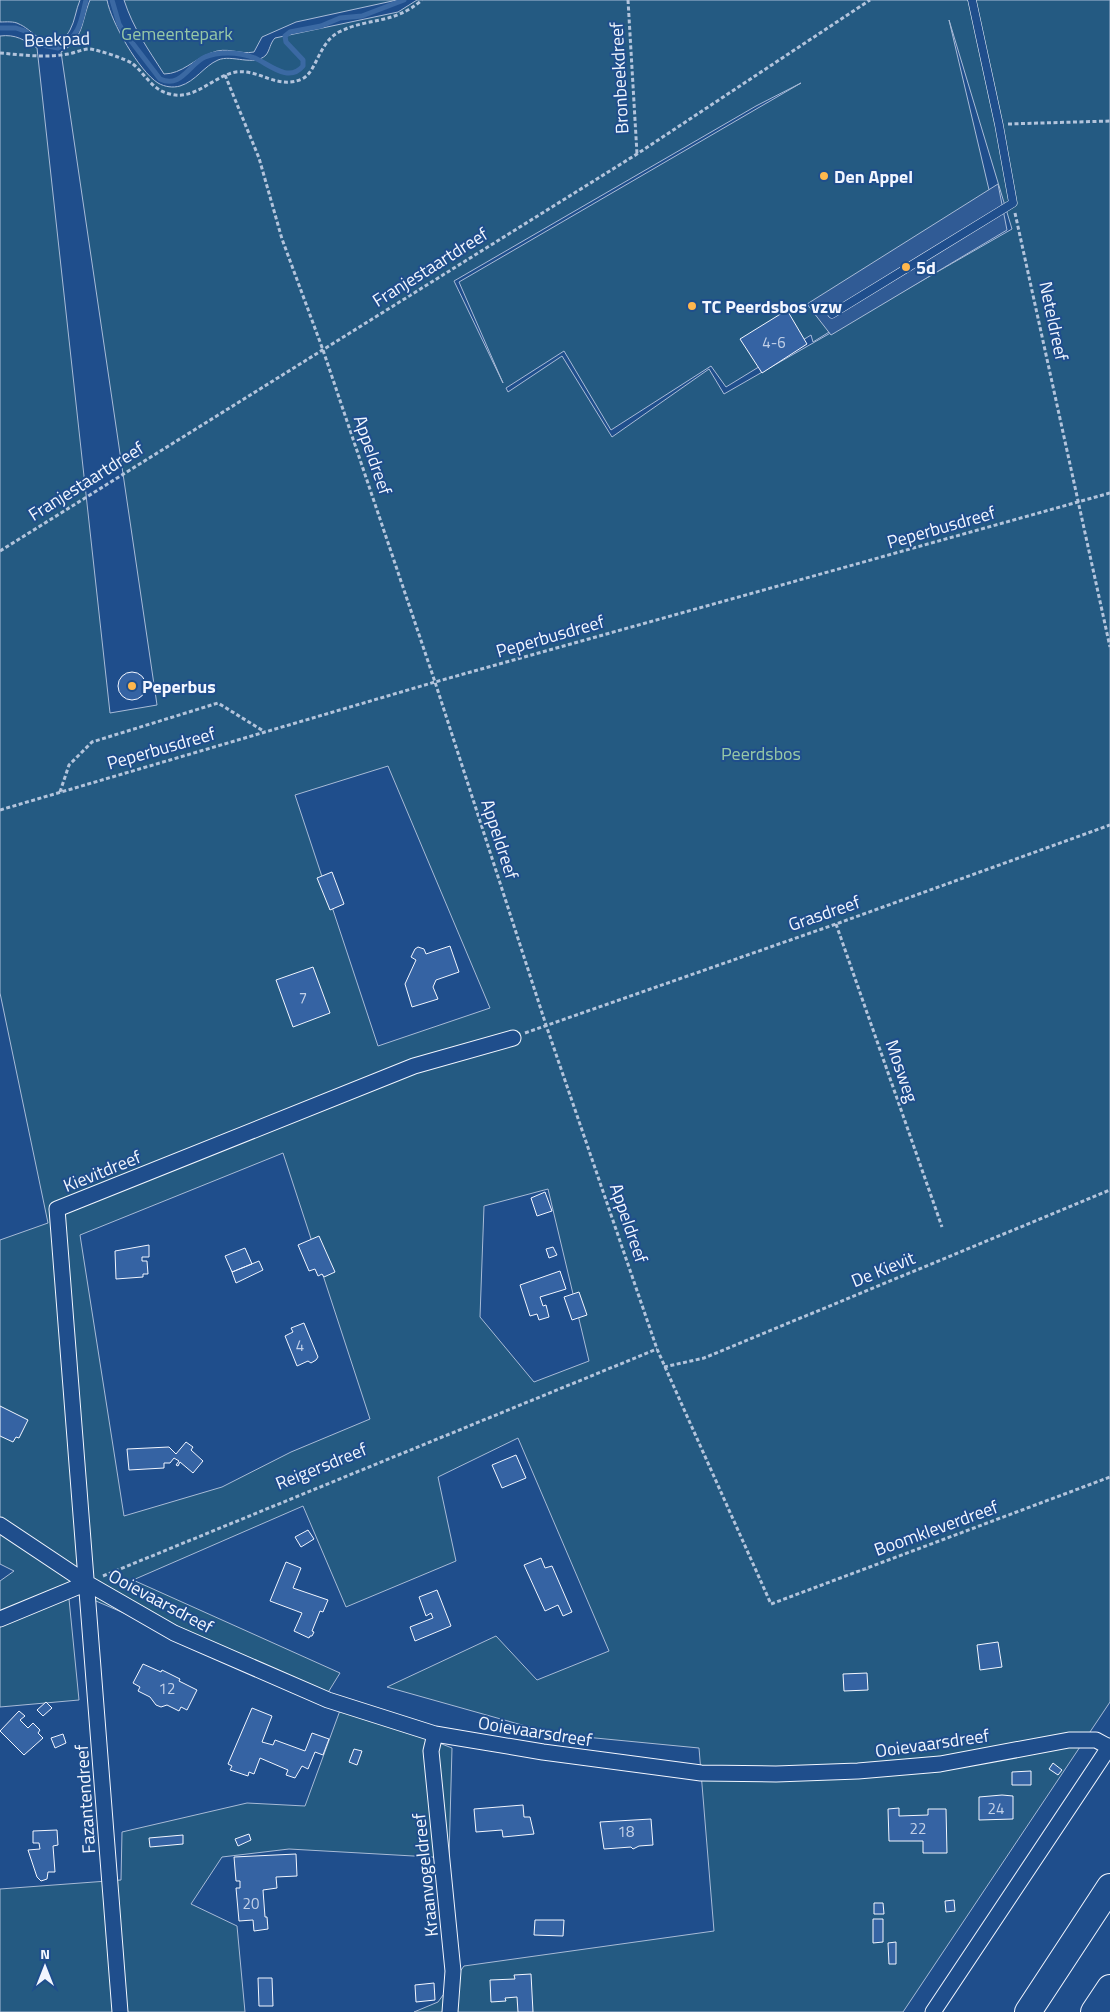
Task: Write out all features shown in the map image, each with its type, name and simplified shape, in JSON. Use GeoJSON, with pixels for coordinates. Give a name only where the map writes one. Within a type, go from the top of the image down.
{"type":"FeatureCollection","features":[{"type":"Feature","properties":{"kind":"highway"},"geometry":{"type":"LineString","coordinates":[[1028,2012],[1110,1887]]}},
{"type":"Feature","properties":{"kind":"highway"},"geometry":{"type":"LineString","coordinates":[[1094,2012],[1110,1988]]}},
{"type":"Feature","properties":{"kind":"street","name":"Kievitdreef"},"geometry":{"type":"LineString","coordinates":[[86,1583],[57,1209],[414,1066],[513,1038]]}},
{"type":"Feature","properties":{"kind":"street","name":"Ooievaarsdreef"},"geometry":{"type":"LineString","coordinates":[[0,1525],[86,1583],[174,1633],[328,1700],[435,1734],[552,1753],[701,1773],[776,1774],[858,1771],[940,1764],[1069,1740],[1096,1740],[1110,1746]]}},
{"type":"Feature","properties":{"kind":"street"},"geometry":{"type":"LineString","coordinates":[[0,1619],[86,1583]]}},
{"type":"Feature","properties":{"kind":"street","name":"Fazantendreef"},"geometry":{"type":"LineString","coordinates":[[86,1583],[120,2012]]}},
{"type":"Feature","properties":{"kind":"street","name":"Kraanvogeldreef"},"geometry":{"type":"LineString","coordinates":[[435,1734],[432,1751],[454,1971],[450,2012]]}},
{"type":"Feature","properties":{"kind":"street"},"geometry":{"type":"LineString","coordinates":[[933,2012],[1110,1746]]}},
{"type":"Feature","properties":{"kind":"lane"},"geometry":{"type":"LineString","coordinates":[[832,314],[1013,203],[999,125],[972,0]]}},
{"type":"Feature","properties":{"kind":"path","name":"Beekpad"},"geometry":{"type":"LineString","coordinates":[[0,53],[50,55],[68,54],[90,49],[130,62],[158,90],[171,95],[183,96],[195,92],[226,75],[239,72],[256,74],[274,81],[288,83],[304,78],[313,67],[326,42],[337,33],[351,27],[398,16],[422,0]]}},
{"type":"Feature","properties":{"kind":"path","name":"Bronbeekdreef"},"geometry":{"type":"LineString","coordinates":[[628,0],[638,154]]}},
{"type":"Feature","properties":{"kind":"path","name":"Franjestaartdreef"},"geometry":{"type":"LineString","coordinates":[[0,551],[638,154],[870,0]]}},
{"type":"Feature","properties":{"kind":"path","name":"Appeldreef"},"geometry":{"type":"LineString","coordinates":[[226,75],[259,158],[282,239],[322,350],[435,682],[546,1025],[657,1349],[771,1604]]}},
{"type":"Feature","properties":{"kind":"path"},"geometry":{"type":"LineString","coordinates":[[999,125],[1110,121]]}},
{"type":"Feature","properties":{"kind":"path","name":"Neteldreef"},"geometry":{"type":"LineString","coordinates":[[1013,203],[1110,647]]}},
{"type":"Feature","properties":{"kind":"path","name":"Peperbusdreef"},"geometry":{"type":"LineString","coordinates":[[0,810],[435,682],[1110,494]]}},
{"type":"Feature","properties":{"kind":"path"},"geometry":{"type":"LineString","coordinates":[[59,793],[69,765],[92,742],[218,703],[266,732]]}},
{"type":"Feature","properties":{"kind":"path","name":"Grasdreef"},"geometry":{"type":"LineString","coordinates":[[513,1038],[836,924],[1110,824]]}},
{"type":"Feature","properties":{"kind":"path","name":"Mosweg"},"geometry":{"type":"LineString","coordinates":[[836,924],[942,1226]]}},
{"type":"Feature","properties":{"kind":"path","name":"De Kievit"},"geometry":{"type":"LineString","coordinates":[[664,1367],[704,1358],[1110,1190]]}},
{"type":"Feature","properties":{"kind":"path","name":"Reigersdreef"},"geometry":{"type":"LineString","coordinates":[[86,1583],[657,1349]]}},
{"type":"Feature","properties":{"kind":"path","name":"Boomkleverdreef"},"geometry":{"type":"LineString","coordinates":[[771,1604],[1110,1477]]}},
{"type":"Feature","properties":{"kind":"green space","name":"Gemeentepark"},"geometry":{"type":"Polygon","coordinates":[[[0,0],[80,0],[70,30],[63,39],[57,43],[50,44],[17,23],[0,22],[0,0]]]}},
{"type":"Feature","properties":{"kind":"green space","name":"Peerdsbos"},"geometry":{"type":"Polygon","coordinates":[[[90,0],[107,0],[120,33],[143,68],[158,83],[172,87],[186,84],[218,60],[230,58],[255,60],[261,58],[266,55],[275,38],[398,12],[417,0],[1110,0],[1110,1702],[903,2012],[414,2012],[438,2002],[464,1966],[714,1931],[699,1748],[554,1734],[387,1687],[496,1636],[537,1680],[609,1651],[518,1438],[438,1477],[456,1561],[346,1607],[303,1506],[133,1580],[340,1673],[324,1699],[68,1589],[79,1700],[0,1707],[0,1581],[14,1571],[0,1564],[0,1240],[48,1223],[0,993],[0,36],[15,37],[37,48],[110,713],[157,705],[61,52],[78,36],[90,0]],[[949,20],[998,228],[813,342],[811,335],[726,387],[711,366],[611,430],[564,351],[506,388],[508,392],[562,356],[612,437],[709,369],[724,394],[1012,229],[949,20]],[[801,83],[756,106],[454,281],[503,383],[459,282],[801,83]],[[388,766],[295,795],[378,1046],[490,1008],[388,766]],[[283,1153],[80,1235],[124,1516],[222,1487],[291,1452],[370,1419],[283,1153]],[[548,1189],[484,1206],[480,1317],[534,1382],[589,1361],[548,1189]]]}},
{"type":"Feature","properties":{"kind":"green space","name":"Gemeentepark"},"geometry":{"type":"Polygon","coordinates":[[[124,0],[397,0],[296,22],[262,37],[254,52],[217,51],[177,72],[164,74],[136,29],[124,0]]]}},
{"type":"Feature","properties":{"kind":"green space"},"geometry":{"type":"Polygon","coordinates":[[[342,1705],[452,1748],[449,1858],[289,1849],[222,1857],[191,1904],[237,1926],[245,2012],[0,2012],[0,1889],[121,1880],[122,1832],[247,1803],[305,1806],[342,1705]]]}},
{"type":"Feature","properties":{"kind":"shaded area","name":"5d"},"geometry":{"type":"Polygon","coordinates":[[[998,184],[1007,230],[831,335],[807,304],[998,184]]]}},
{"type":"Feature","properties":{"kind":"building"},"geometry":{"type":"Polygon","coordinates":[[[787,310],[807,344],[762,373],[740,339],[787,310]]]}},
{"type":"Feature","properties":{"kind":"building","name":"Peperbus"},"geometry":{"type":"Polygon","coordinates":[[[132,672],[142,676],[146,686],[142,696],[132,700],[122,696],[118,686],[122,676],[132,672]]]}},
{"type":"Feature","properties":{"kind":"building"},"geometry":{"type":"Polygon","coordinates":[[[332,872],[344,904],[330,910],[317,878],[332,872]]]}},
{"type":"Feature","properties":{"kind":"building"},"geometry":{"type":"Polygon","coordinates":[[[450,946],[459,972],[436,980],[433,987],[438,999],[412,1007],[405,984],[416,960],[411,957],[415,949],[418,947],[424,949],[426,954],[450,946]]]}},
{"type":"Feature","properties":{"kind":"building"},"geometry":{"type":"Polygon","coordinates":[[[313,967],[330,1013],[293,1027],[276,980],[313,967]]]}},
{"type":"Feature","properties":{"kind":"building"},"geometry":{"type":"Polygon","coordinates":[[[545,1192],[552,1211],[537,1216],[531,1198],[545,1192]]]}},
{"type":"Feature","properties":{"kind":"building"},"geometry":{"type":"Polygon","coordinates":[[[319,1236],[335,1272],[324,1277],[322,1274],[318,1276],[315,1269],[309,1271],[298,1245],[319,1236]]]}},
{"type":"Feature","properties":{"kind":"building"},"geometry":{"type":"Polygon","coordinates":[[[149,1245],[149,1257],[142,1257],[142,1261],[147,1261],[148,1274],[143,1274],[143,1277],[116,1279],[115,1251],[149,1245]]]}},
{"type":"Feature","properties":{"kind":"building"},"geometry":{"type":"Polygon","coordinates":[[[553,1247],[557,1255],[549,1258],[546,1249],[553,1247]]]}},
{"type":"Feature","properties":{"kind":"building"},"geometry":{"type":"Polygon","coordinates":[[[245,1248],[252,1264],[232,1272],[225,1256],[245,1248]]]}},
{"type":"Feature","properties":{"kind":"building"},"geometry":{"type":"Polygon","coordinates":[[[259,1261],[263,1270],[236,1283],[232,1272],[259,1261]]]}},
{"type":"Feature","properties":{"kind":"building"},"geometry":{"type":"Polygon","coordinates":[[[560,1271],[566,1289],[540,1297],[543,1306],[546,1305],[549,1317],[539,1320],[537,1314],[530,1316],[520,1285],[560,1271]]]}},
{"type":"Feature","properties":{"kind":"building"},"geometry":{"type":"Polygon","coordinates":[[[579,1292],[587,1315],[572,1320],[564,1297],[579,1292]]]}},
{"type":"Feature","properties":{"kind":"building"},"geometry":{"type":"Polygon","coordinates":[[[304,1323],[318,1357],[311,1363],[308,1361],[297,1366],[285,1336],[293,1332],[291,1328],[304,1323]]]}},
{"type":"Feature","properties":{"kind":"building"},"geometry":{"type":"Polygon","coordinates":[[[0,1406],[28,1420],[19,1438],[16,1437],[13,1442],[0,1436],[0,1406]]]}},
{"type":"Feature","properties":{"kind":"building"},"geometry":{"type":"Polygon","coordinates":[[[186,1442],[193,1447],[191,1450],[203,1461],[193,1473],[180,1462],[178,1466],[176,1465],[179,1461],[174,1458],[170,1463],[164,1463],[164,1468],[129,1470],[127,1449],[169,1447],[176,1454],[186,1442]]]}},
{"type":"Feature","properties":{"kind":"building"},"geometry":{"type":"Polygon","coordinates":[[[516,1455],[526,1478],[502,1488],[492,1465],[516,1455]]]}},
{"type":"Feature","properties":{"kind":"building"},"geometry":{"type":"Polygon","coordinates":[[[308,1530],[314,1539],[301,1547],[295,1537],[308,1530]]]}},
{"type":"Feature","properties":{"kind":"building"},"geometry":{"type":"Polygon","coordinates":[[[541,1558],[545,1568],[552,1566],[572,1612],[563,1616],[558,1605],[545,1611],[524,1565],[541,1558]]]}},
{"type":"Feature","properties":{"kind":"building"},"geometry":{"type":"Polygon","coordinates":[[[286,1562],[301,1568],[293,1588],[328,1600],[323,1612],[320,1611],[312,1631],[314,1632],[309,1638],[294,1631],[302,1613],[270,1601],[286,1562]]]}},
{"type":"Feature","properties":{"kind":"building"},"geometry":{"type":"Polygon","coordinates":[[[437,1590],[451,1626],[415,1641],[410,1627],[433,1618],[431,1613],[426,1616],[419,1597],[437,1590]]]}},
{"type":"Feature","properties":{"kind":"building"},"geometry":{"type":"Polygon","coordinates":[[[998,1642],[1002,1667],[980,1670],[977,1645],[998,1642]]]}},
{"type":"Feature","properties":{"kind":"building"},"geometry":{"type":"Polygon","coordinates":[[[143,1664],[161,1672],[162,1670],[197,1690],[187,1710],[181,1707],[179,1711],[167,1705],[161,1707],[156,1705],[150,1697],[138,1691],[140,1687],[133,1683],[143,1664]]]}},
{"type":"Feature","properties":{"kind":"building"},"geometry":{"type":"Polygon","coordinates":[[[867,1673],[868,1690],[844,1691],[843,1674],[867,1673]]]}},
{"type":"Feature","properties":{"kind":"building"},"geometry":{"type":"Polygon","coordinates":[[[46,1702],[52,1708],[43,1716],[37,1710],[46,1702]]]}},
{"type":"Feature","properties":{"kind":"building"},"geometry":{"type":"Polygon","coordinates":[[[252,1708],[272,1716],[262,1742],[273,1745],[275,1740],[305,1751],[312,1733],[329,1739],[323,1755],[315,1752],[308,1769],[302,1766],[295,1778],[286,1775],[288,1770],[260,1758],[254,1774],[249,1772],[248,1776],[230,1770],[232,1766],[228,1764],[252,1708]]]}},
{"type":"Feature","properties":{"kind":"building"},"geometry":{"type":"Polygon","coordinates":[[[19,1711],[25,1716],[20,1720],[28,1728],[33,1723],[40,1730],[38,1733],[43,1738],[24,1755],[0,1731],[19,1711]]]}},
{"type":"Feature","properties":{"kind":"building"},"geometry":{"type":"Polygon","coordinates":[[[63,1734],[66,1743],[55,1748],[51,1738],[63,1734]]]}},
{"type":"Feature","properties":{"kind":"building"},"geometry":{"type":"Polygon","coordinates":[[[354,1749],[362,1751],[357,1765],[349,1762],[354,1749]]]}},
{"type":"Feature","properties":{"kind":"building"},"geometry":{"type":"Polygon","coordinates":[[[1053,1763],[1062,1770],[1058,1775],[1049,1769],[1053,1763]]]}},
{"type":"Feature","properties":{"kind":"building"},"geometry":{"type":"Polygon","coordinates":[[[1031,1771],[1031,1785],[1012,1785],[1012,1772],[1031,1771]]]}},
{"type":"Feature","properties":{"kind":"building"},"geometry":{"type":"Polygon","coordinates":[[[1013,1796],[1013,1819],[979,1820],[979,1797],[1013,1796]]]}},
{"type":"Feature","properties":{"kind":"building"},"geometry":{"type":"Polygon","coordinates":[[[523,1805],[524,1817],[530,1817],[534,1834],[503,1837],[502,1830],[476,1832],[474,1809],[523,1805]]]}},
{"type":"Feature","properties":{"kind":"building"},"geometry":{"type":"Polygon","coordinates":[[[899,1808],[899,1816],[928,1815],[928,1809],[946,1809],[947,1853],[923,1853],[923,1841],[889,1841],[888,1809],[899,1808]]]}},
{"type":"Feature","properties":{"kind":"building"},"geometry":{"type":"Polygon","coordinates":[[[651,1819],[653,1845],[639,1846],[633,1849],[631,1847],[604,1849],[600,1822],[651,1819]]]}},
{"type":"Feature","properties":{"kind":"building"},"geometry":{"type":"Polygon","coordinates":[[[57,1830],[58,1845],[53,1846],[55,1872],[48,1872],[47,1879],[41,1881],[37,1877],[28,1850],[40,1849],[39,1843],[33,1843],[33,1831],[57,1830]]]}},
{"type":"Feature","properties":{"kind":"building"},"geometry":{"type":"Polygon","coordinates":[[[249,1834],[251,1840],[238,1846],[235,1839],[249,1834]]]}},
{"type":"Feature","properties":{"kind":"building"},"geometry":{"type":"Polygon","coordinates":[[[183,1835],[183,1844],[150,1847],[149,1838],[183,1835]]]}},
{"type":"Feature","properties":{"kind":"building"},"geometry":{"type":"Polygon","coordinates":[[[296,1854],[297,1876],[276,1877],[277,1888],[263,1890],[268,1929],[254,1931],[253,1920],[239,1921],[236,1888],[240,1888],[240,1881],[236,1881],[234,1857],[296,1854]]]}},
{"type":"Feature","properties":{"kind":"building"},"geometry":{"type":"Polygon","coordinates":[[[954,1900],[955,1911],[946,1912],[945,1901],[954,1900]]]}},
{"type":"Feature","properties":{"kind":"building"},"geometry":{"type":"Polygon","coordinates":[[[874,1903],[883,1903],[884,1914],[874,1914],[874,1903]]]}},
{"type":"Feature","properties":{"kind":"building"},"geometry":{"type":"Polygon","coordinates":[[[873,1919],[883,1919],[883,1942],[873,1943],[873,1919]]]}},
{"type":"Feature","properties":{"kind":"building"},"geometry":{"type":"Polygon","coordinates":[[[535,1920],[564,1920],[563,1936],[534,1935],[535,1920]]]}},
{"type":"Feature","properties":{"kind":"building"},"geometry":{"type":"Polygon","coordinates":[[[896,1942],[896,1964],[889,1964],[888,1943],[896,1942]]]}},
{"type":"Feature","properties":{"kind":"building"},"geometry":{"type":"Polygon","coordinates":[[[531,1974],[533,2012],[518,2012],[517,1997],[505,1998],[506,2001],[491,2002],[490,1980],[515,1979],[514,1975],[531,1974]]]}},
{"type":"Feature","properties":{"kind":"building"},"geometry":{"type":"Polygon","coordinates":[[[258,1978],[272,1978],[273,2006],[259,2006],[258,1978]]]}},
{"type":"Feature","properties":{"kind":"building"},"geometry":{"type":"Polygon","coordinates":[[[434,1983],[435,2000],[416,2002],[415,1985],[434,1983]]]}},
{"type":"Feature","properties":{"kind":"waterway"},"geometry":{"type":"LineString","coordinates":[[0,28],[16,28],[25,31],[35,42],[58,48],[71,39],[78,28],[86,0]]}},
{"type":"Feature","properties":{"kind":"waterway"},"geometry":{"type":"LineString","coordinates":[[112,0],[119,24],[124,32],[160,79],[167,81],[174,81],[179,78],[199,60],[222,53],[249,56],[286,73],[298,71],[303,66],[303,60],[286,42],[285,36],[290,32],[321,26],[340,18],[362,16],[404,0]]}},
{"type":"Feature","properties":{"kind":"place","name":"Den Appel"},"geometry":{"type":"Point","coordinates":[824,176]}},
{"type":"Feature","properties":{"kind":"place","name":"5d"},"geometry":{"type":"Point","coordinates":[906,267]}},
{"type":"Feature","properties":{"kind":"place","name":"TC Peerdsbos vzw"},"geometry":{"type":"Point","coordinates":[692,306]}},
{"type":"Feature","properties":{"kind":"place","name":"Peperbus"},"geometry":{"type":"Point","coordinates":[132,686]}}]}
